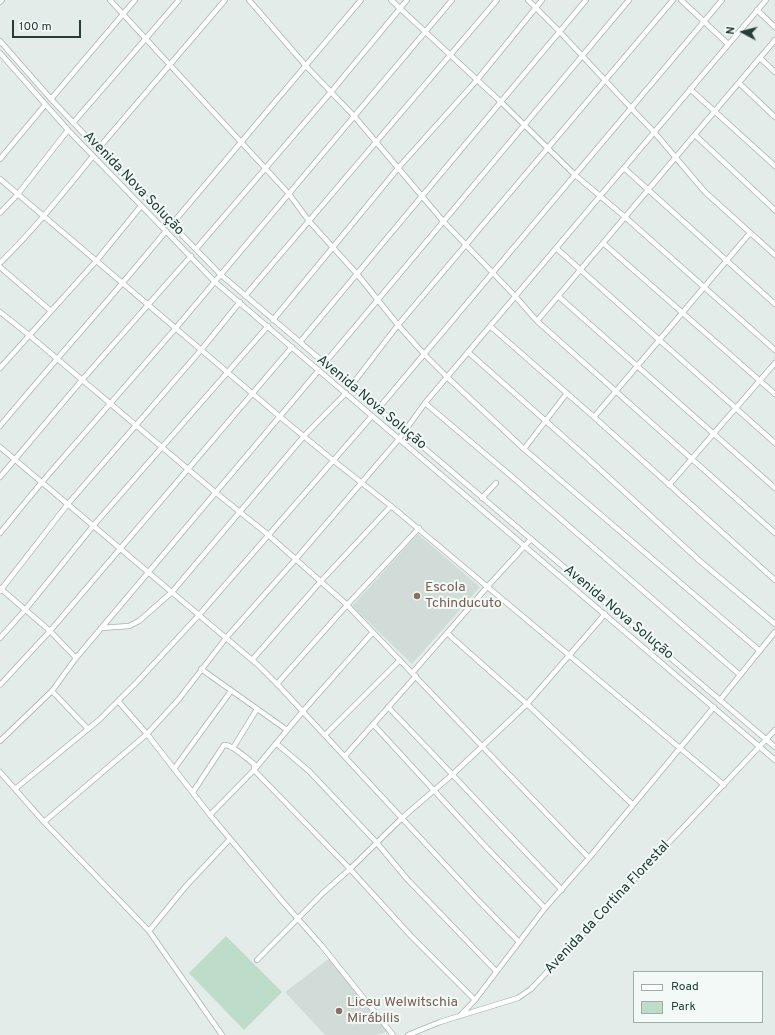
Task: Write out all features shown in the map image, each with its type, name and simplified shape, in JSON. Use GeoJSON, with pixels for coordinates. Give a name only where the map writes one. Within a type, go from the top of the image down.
{"type":"FeatureCollection","features":[{"type":"Feature","properties":{"kind":"street"},"geometry":{"type":"LineString","coordinates":[[110,0],[289,194],[309,221],[424,354],[524,450],[760,651]]}},
{"type":"Feature","properties":{"kind":"street"},"geometry":{"type":"LineString","coordinates":[[51,99],[135,0]]}},
{"type":"Feature","properties":{"kind":"street"},"geometry":{"type":"LineString","coordinates":[[74,123],[179,0]]}},
{"type":"Feature","properties":{"kind":"street"},"geometry":{"type":"LineString","coordinates":[[98,149],[225,0]]}},
{"type":"Feature","properties":{"kind":"street"},"geometry":{"type":"LineString","coordinates":[[249,0],[306,66],[354,116],[399,167],[443,221],[493,272],[537,321],[775,533]]}},
{"type":"Feature","properties":{"kind":"street"},"geometry":{"type":"LineString","coordinates":[[172,224],[362,0]]}},
{"type":"Feature","properties":{"kind":"street"},"geometry":{"type":"LineString","coordinates":[[391,0],[451,55],[575,175],[625,217],[775,350]]}},
{"type":"Feature","properties":{"kind":"street"},"geometry":{"type":"LineString","coordinates":[[196,249],[331,92],[407,0]]}},
{"type":"Feature","properties":{"kind":"street"},"geometry":{"type":"LineString","coordinates":[[0,533],[452,0]]}},
{"type":"Feature","properties":{"kind":"street"},"geometry":{"type":"LineString","coordinates":[[245,296],[497,0]]}},
{"type":"Feature","properties":{"kind":"street"},"geometry":{"type":"LineString","coordinates":[[528,0],[560,31],[654,132],[705,192],[775,255]]}},
{"type":"Feature","properties":{"kind":"street"},"geometry":{"type":"LineString","coordinates":[[273,320],[399,167],[477,80],[542,0]]}},
{"type":"Feature","properties":{"kind":"street"},"geometry":{"type":"LineString","coordinates":[[300,342],[586,0]]}},
{"type":"Feature","properties":{"kind":"street"},"geometry":{"type":"LineString","coordinates":[[324,364],[629,0]]}},
{"type":"Feature","properties":{"kind":"street"},"geometry":{"type":"LineString","coordinates":[[351,386],[398,325],[673,0]]}},
{"type":"Feature","properties":{"kind":"street"},"geometry":{"type":"LineString","coordinates":[[680,0],[728,44]]}},
{"type":"Feature","properties":{"kind":"street"},"geometry":{"type":"LineString","coordinates":[[378,409],[722,0]]}},
{"type":"Feature","properties":{"kind":"street"},"geometry":{"type":"LineString","coordinates":[[44,822],[147,734],[179,699],[226,638],[295,560],[360,482],[399,439],[425,403],[766,0]]}},
{"type":"Feature","properties":{"kind":"street"},"geometry":{"type":"LineString","coordinates":[[757,10],[775,27]]}},
{"type":"Feature","properties":{"kind":"street"},"geometry":{"type":"LineString","coordinates":[[537,321],[775,40]]}},
{"type":"Feature","properties":{"kind":"street","name":"Avenida Nova Solução"},"geometry":{"type":"LineString","coordinates":[[0,41],[51,99],[98,149],[220,274],[775,747]]}},
{"type":"Feature","properties":{"kind":"street","name":"Avenida Nova Solução"},"geometry":{"type":"LineString","coordinates":[[0,53],[68,130],[214,281],[775,760]]}},
{"type":"Feature","properties":{"kind":"street"},"geometry":{"type":"LineString","coordinates":[[760,58],[775,72]]}},
{"type":"Feature","properties":{"kind":"street"},"geometry":{"type":"LineString","coordinates":[[739,83],[775,117]]}},
{"type":"Feature","properties":{"kind":"street"},"geometry":{"type":"LineString","coordinates":[[690,89],[775,166]]}},
{"type":"Feature","properties":{"kind":"street"},"geometry":{"type":"LineString","coordinates":[[0,159],[46,105]]}},
{"type":"Feature","properties":{"kind":"street"},"geometry":{"type":"LineString","coordinates":[[0,213],[18,194],[68,130]]}},
{"type":"Feature","properties":{"kind":"street"},"geometry":{"type":"LineString","coordinates":[[695,135],[775,210]]}},
{"type":"Feature","properties":{"kind":"street"},"geometry":{"type":"LineString","coordinates":[[0,263],[25,239],[45,216],[93,156]]}},
{"type":"Feature","properties":{"kind":"street"},"geometry":{"type":"LineString","coordinates":[[624,168],[775,304]]}},
{"type":"Feature","properties":{"kind":"street"},"geometry":{"type":"LineString","coordinates":[[0,179],[279,416],[419,528],[628,706],[681,748],[724,785]]}},
{"type":"Feature","properties":{"kind":"street"},"geometry":{"type":"LineString","coordinates":[[0,368],[97,260],[140,206]]}},
{"type":"Feature","properties":{"kind":"street"},"geometry":{"type":"LineString","coordinates":[[0,426],[166,231]]}},
{"type":"Feature","properties":{"kind":"street"},"geometry":{"type":"LineString","coordinates":[[594,418],[750,233]]}},
{"type":"Feature","properties":{"kind":"street"},"geometry":{"type":"LineString","coordinates":[[603,243],[775,394]]}},
{"type":"Feature","properties":{"kind":"street"},"geometry":{"type":"LineString","coordinates":[[556,248],[775,443]]}},
{"type":"Feature","properties":{"kind":"street"},"geometry":{"type":"LineString","coordinates":[[0,477],[82,380],[191,256]]}},
{"type":"Feature","properties":{"kind":"street"},"geometry":{"type":"LineString","coordinates":[[0,267],[51,311]]}},
{"type":"Feature","properties":{"kind":"street"},"geometry":{"type":"LineString","coordinates":[[558,296],[775,488]]}},
{"type":"Feature","properties":{"kind":"street"},"geometry":{"type":"LineString","coordinates":[[76,658],[50,631],[0,590],[68,505],[201,350],[240,302]]}},
{"type":"Feature","properties":{"kind":"street"},"geometry":{"type":"LineString","coordinates":[[0,312],[269,536],[347,605],[589,858]]}},
{"type":"Feature","properties":{"kind":"street"},"geometry":{"type":"LineString","coordinates":[[0,638],[25,610],[93,526],[268,326]]}},
{"type":"Feature","properties":{"kind":"street"},"geometry":{"type":"LineString","coordinates":[[490,326],[567,393],[775,580]]}},
{"type":"Feature","properties":{"kind":"street"},"geometry":{"type":"LineString","coordinates":[[0,685],[50,631],[189,470],[292,347]]}},
{"type":"Feature","properties":{"kind":"street"},"geometry":{"type":"LineString","coordinates":[[468,352],[701,562],[775,624]]}},
{"type":"Feature","properties":{"kind":"street"},"geometry":{"type":"LineString","coordinates":[[669,485],[775,363]]}},
{"type":"Feature","properties":{"kind":"street"},"geometry":{"type":"LineString","coordinates":[[0,741],[52,691],[76,658],[319,370]]}},
{"type":"Feature","properties":{"kind":"street"},"geometry":{"type":"LineString","coordinates":[[101,628],[129,626],[139,621],[172,592],[304,436],[346,393]]}},
{"type":"Feature","properties":{"kind":"street"},"geometry":{"type":"LineString","coordinates":[[524,450],[567,393]]}},
{"type":"Feature","properties":{"kind":"street"},"geometry":{"type":"LineString","coordinates":[[425,403],[517,480],[740,675]]}},
{"type":"Feature","properties":{"kind":"street"},"geometry":{"type":"LineString","coordinates":[[15,789],[88,729],[118,701],[199,615],[372,416]]}},
{"type":"Feature","properties":{"kind":"street"},"geometry":{"type":"LineString","coordinates":[[0,447],[252,660],[303,711],[477,899],[519,942]]}},
{"type":"Feature","properties":{"kind":"street"},"geometry":{"type":"LineString","coordinates":[[482,498],[496,483]]}},
{"type":"Feature","properties":{"kind":"street"},"geometry":{"type":"LineString","coordinates":[[252,660],[321,581],[391,506]]}},
{"type":"Feature","properties":{"kind":"street"},"geometry":{"type":"LineString","coordinates":[[277,684],[347,605],[419,528]]}},
{"type":"Feature","properties":{"kind":"street"},"geometry":{"type":"LineString","coordinates":[[345,756],[388,707],[447,633],[531,539]]}},
{"type":"Feature","properties":{"kind":"street"},"geometry":{"type":"LineString","coordinates":[[257,960],[298,917],[402,818],[453,774],[527,704],[605,614]]}},
{"type":"Feature","properties":{"kind":"street"},"geometry":{"type":"LineString","coordinates":[[210,815],[254,770],[303,711],[373,632]]}},
{"type":"Feature","properties":{"kind":"street"},"geometry":{"type":"LineString","coordinates":[[720,700],[775,632]]}},
{"type":"Feature","properties":{"kind":"street"},"geometry":{"type":"LineString","coordinates":[[447,633],[527,704],[633,804]]}},
{"type":"Feature","properties":{"kind":"street"},"geometry":{"type":"LineString","coordinates":[[325,735],[400,660]]}},
{"type":"Feature","properties":{"kind":"street"},"geometry":{"type":"LineString","coordinates":[[201,669],[287,730]]}},
{"type":"Feature","properties":{"kind":"street"},"geometry":{"type":"LineString","coordinates":[[52,691],[88,729]]}},
{"type":"Feature","properties":{"kind":"street"},"geometry":{"type":"LineString","coordinates":[[174,769],[232,691]]}},
{"type":"Feature","properties":{"kind":"street"},"geometry":{"type":"LineString","coordinates":[[118,701],[147,734],[210,815],[283,902],[298,917],[393,1035]]}},
{"type":"Feature","properties":{"kind":"street"},"geometry":{"type":"LineString","coordinates":[[388,707],[453,774],[508,835],[562,890]]}},
{"type":"Feature","properties":{"kind":"street"},"geometry":{"type":"LineString","coordinates":[[458,1017],[475,1000],[545,908],[589,858],[714,707]]}},
{"type":"Feature","properties":{"kind":"street"},"geometry":{"type":"LineString","coordinates":[[233,748],[257,709]]}},
{"type":"Feature","properties":{"kind":"street"},"geometry":{"type":"LineString","coordinates":[[372,724],[435,790],[485,846],[545,908]]}},
{"type":"Feature","properties":{"kind":"street","name":"Avenida da Cortina Florestal"},"geometry":{"type":"LineString","coordinates":[[408,1035],[440,1022],[518,998],[531,989],[775,730]]}},
{"type":"Feature","properties":{"kind":"street"},"geometry":{"type":"LineString","coordinates":[[193,792],[224,745],[227,744],[233,748],[254,764],[254,770],[350,869],[411,936],[475,1000]]}},
{"type":"Feature","properties":{"kind":"street"},"geometry":{"type":"LineString","coordinates":[[276,744],[310,771],[377,842],[408,880],[496,971]]}},
{"type":"Feature","properties":{"kind":"street"},"geometry":{"type":"LineString","coordinates":[[0,772],[44,822],[149,931],[222,1035]]}},
{"type":"Feature","properties":{"kind":"street"},"geometry":{"type":"LineString","coordinates":[[149,931],[186,886],[230,839]]}},
{"type":"Feature","properties":{"kind":"shaded area","name":"Escola Tchinducuto"},"geometry":{"type":"Polygon","coordinates":[[[418,534],[480,587],[412,664],[352,606],[418,534]]]}},
{"type":"Feature","properties":{"kind":"shaded area","name":"Liceu Welwitschia Mirábilis"},"geometry":{"type":"Polygon","coordinates":[[[331,957],[389,1031],[377,1035],[325,1035],[285,992],[331,957]]]}},
{"type":"Feature","properties":{"kind":"green space"},"geometry":{"type":"Polygon","coordinates":[[[226,936],[282,992],[244,1030],[189,973],[226,936]]]}},
{"type":"Feature","properties":{"kind":"place","name":"Escola Tchinducuto"},"geometry":{"type":"Point","coordinates":[417,596]}},
{"type":"Feature","properties":{"kind":"place","name":"Liceu Welwitschia Mirábilis"},"geometry":{"type":"Point","coordinates":[339,1011]}}]}
